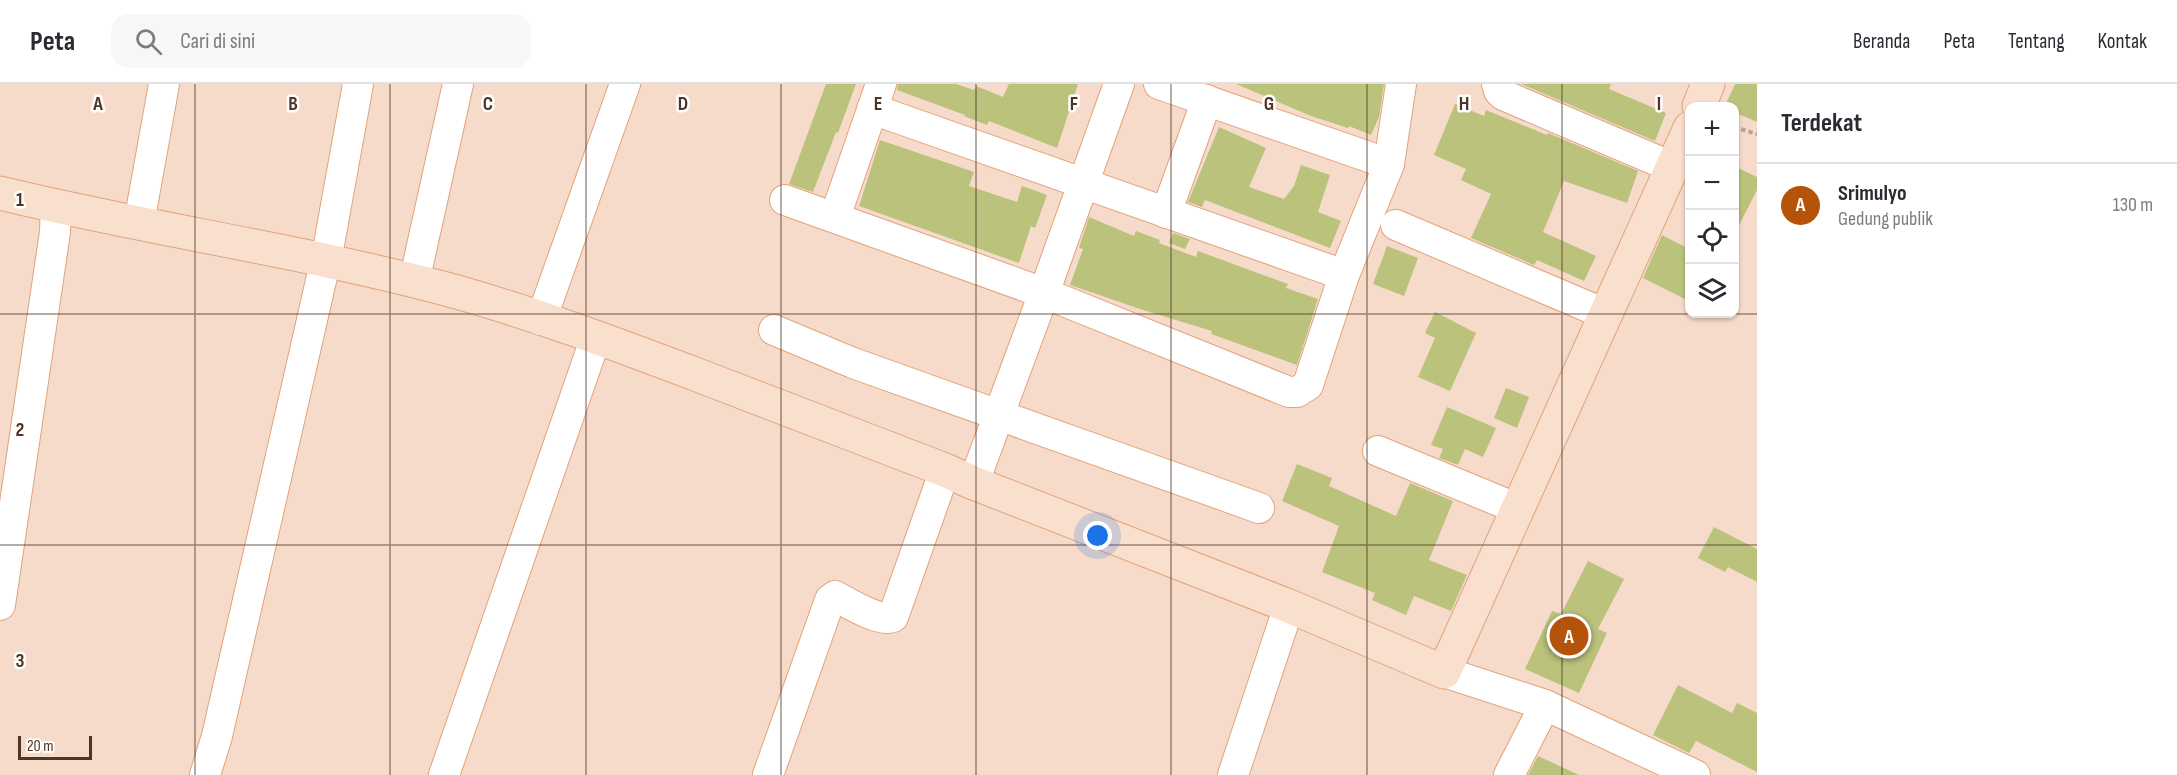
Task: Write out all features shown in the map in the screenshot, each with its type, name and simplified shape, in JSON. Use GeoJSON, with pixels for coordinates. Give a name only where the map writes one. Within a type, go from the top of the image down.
{"type":"FeatureCollection","features":[{"type":"Feature","properties":{"kind":"street"},"geometry":{"type":"LineString","coordinates":[[139,223],[164,84]]}},
{"type":"Feature","properties":{"kind":"street"},"geometry":{"type":"LineString","coordinates":[[205,775],[228,690],[326,259],[358,84]]}},
{"type":"Feature","properties":{"kind":"street"},"geometry":{"type":"LineString","coordinates":[[418,264],[458,84]]}},
{"type":"Feature","properties":{"kind":"street"},"geometry":{"type":"LineString","coordinates":[[547,302],[625,84]]}},
{"type":"Feature","properties":{"kind":"street"},"geometry":{"type":"LineString","coordinates":[[768,775],[830,600],[835,596],[875,616],[888,619],[893,617],[965,474],[994,428],[1119,84]]}},
{"type":"Feature","properties":{"kind":"street"},"geometry":{"type":"LineString","coordinates":[[1159,84],[1389,164]]}},
{"type":"Feature","properties":{"kind":"street"},"geometry":{"type":"LineString","coordinates":[[785,200],[1044,293],[1289,392],[1297,392],[1308,385],[1344,275],[1389,164],[1401,84]]}},
{"type":"Feature","properties":{"kind":"street"},"geometry":{"type":"LineString","coordinates":[[1497,84],[1503,95],[1672,166]]}},
{"type":"Feature","properties":{"kind":"street"},"geometry":{"type":"LineString","coordinates":[[1701,102],[1708,84]]}},
{"type":"Feature","properties":{"kind":"street"},"geometry":{"type":"LineString","coordinates":[[835,217],[876,97],[1084,184],[1344,275]]}},
{"type":"Feature","properties":{"kind":"street"},"geometry":{"type":"LineString","coordinates":[[1166,213],[1207,100]]}},
{"type":"Feature","properties":{"kind":"street"},"geometry":{"type":"LineString","coordinates":[[1449,659],[1685,137]]}},
{"type":"Feature","properties":{"kind":"street"},"geometry":{"type":"LineString","coordinates":[[0,193],[56,219],[139,223],[326,259],[418,264],[448,290],[547,302],[591,351],[965,474],[1288,606],[1449,659],[1695,775]]}},
{"type":"Feature","properties":{"kind":"street"},"geometry":{"type":"LineString","coordinates":[[0,605],[56,219]]}},
{"type":"Feature","properties":{"kind":"street"},"geometry":{"type":"LineString","coordinates":[[1396,225],[1605,314]]}},
{"type":"Feature","properties":{"kind":"street"},"geometry":{"type":"LineString","coordinates":[[774,330],[853,363],[994,428],[1258,508]]}},
{"type":"Feature","properties":{"kind":"street"},"geometry":{"type":"LineString","coordinates":[[444,775],[591,351]]}},
{"type":"Feature","properties":{"kind":"street"},"geometry":{"type":"LineString","coordinates":[[1378,451],[1516,508]]}},
{"type":"Feature","properties":{"kind":"street"},"geometry":{"type":"LineString","coordinates":[[1233,775],[1288,606]]}},
{"type":"Feature","properties":{"kind":"street"},"geometry":{"type":"LineString","coordinates":[[1509,775],[1545,705]]}},
{"type":"Feature","properties":{"kind":"path"},"geometry":{"type":"LineString","coordinates":[[1739,129],[1757,134]]}},
{"type":"Feature","properties":{"kind":"building"},"geometry":{"type":"Polygon","coordinates":[[[826,84],[856,84],[813,192],[789,184],[826,84]]]}},
{"type":"Feature","properties":{"kind":"building"},"geometry":{"type":"Polygon","coordinates":[[[898,84],[956,84],[974,90],[976,86],[1003,97],[1009,84],[1078,84],[1057,148],[989,121],[987,125],[897,90],[898,84]]]}},
{"type":"Feature","properties":{"kind":"building"},"geometry":{"type":"Polygon","coordinates":[[[1236,84],[1384,84],[1379,117],[1371,135],[1349,126],[1348,128],[1311,116],[1236,84]]]}},
{"type":"Feature","properties":{"kind":"building"},"geometry":{"type":"Polygon","coordinates":[[[1521,84],[1611,84],[1609,89],[1666,113],[1655,141],[1521,84]]]}},
{"type":"Feature","properties":{"kind":"building"},"geometry":{"type":"Polygon","coordinates":[[[1735,84],[1757,84],[1757,122],[1739,114],[1739,102],[1727,102],[1735,84]]]}},
{"type":"Feature","properties":{"kind":"building"},"geometry":{"type":"Polygon","coordinates":[[[1455,104],[1484,116],[1486,110],[1638,171],[1627,203],[1564,181],[1543,232],[1596,256],[1584,281],[1537,260],[1534,265],[1471,238],[1491,194],[1461,180],[1466,169],[1434,155],[1455,104]]]}},
{"type":"Feature","properties":{"kind":"building"},"geometry":{"type":"Polygon","coordinates":[[[1219,127],[1266,148],[1249,187],[1284,199],[1294,186],[1301,165],[1330,175],[1318,212],[1341,221],[1330,248],[1205,200],[1202,207],[1188,202],[1219,127]]]}},
{"type":"Feature","properties":{"kind":"building"},"geometry":{"type":"Polygon","coordinates":[[[880,140],[974,172],[969,186],[1017,202],[1022,186],[1047,195],[1035,228],[1031,226],[1019,263],[859,206],[880,140]]]}},
{"type":"Feature","properties":{"kind":"building"},"geometry":{"type":"Polygon","coordinates":[[[1739,168],[1757,177],[1757,190],[1739,225],[1739,168]]]}},
{"type":"Feature","properties":{"kind":"building"},"geometry":{"type":"Polygon","coordinates":[[[1089,217],[1134,236],[1136,231],[1160,240],[1159,243],[1196,257],[1198,251],[1288,284],[1286,288],[1318,299],[1297,365],[1211,334],[1212,331],[1070,285],[1083,249],[1079,248],[1089,217]]]}},
{"type":"Feature","properties":{"kind":"building"},"geometry":{"type":"Polygon","coordinates":[[[1173,233],[1190,239],[1185,249],[1169,243],[1173,233]]]}},
{"type":"Feature","properties":{"kind":"building"},"geometry":{"type":"Polygon","coordinates":[[[1662,235],[1685,247],[1685,299],[1643,278],[1662,235]]]}},
{"type":"Feature","properties":{"kind":"building"},"geometry":{"type":"Polygon","coordinates":[[[1387,246],[1418,258],[1404,296],[1373,284],[1387,246]]]}},
{"type":"Feature","properties":{"kind":"building"},"geometry":{"type":"Polygon","coordinates":[[[1435,312],[1476,333],[1450,391],[1418,377],[1435,338],[1425,333],[1435,312]]]}},
{"type":"Feature","properties":{"kind":"building"},"geometry":{"type":"Polygon","coordinates":[[[1506,388],[1529,397],[1517,428],[1494,418],[1506,388]]]}},
{"type":"Feature","properties":{"kind":"building"},"geometry":{"type":"Polygon","coordinates":[[[1447,407],[1496,428],[1483,457],[1465,449],[1458,465],[1439,458],[1443,449],[1431,445],[1447,407]]]}},
{"type":"Feature","properties":{"kind":"building"},"geometry":{"type":"Polygon","coordinates":[[[1297,464],[1332,478],[1329,486],[1396,516],[1410,483],[1453,501],[1429,560],[1467,575],[1451,611],[1414,596],[1406,615],[1372,600],[1375,593],[1322,572],[1339,526],[1282,501],[1297,464]]]}},
{"type":"Feature","properties":{"kind":"building"},"geometry":{"type":"Polygon","coordinates":[[[1714,527],[1757,549],[1757,582],[1728,567],[1725,572],[1698,558],[1714,527]]]}},
{"type":"Feature","properties":{"kind":"building"},"geometry":{"type":"Polygon","coordinates":[[[1588,561],[1624,579],[1598,629],[1607,633],[1579,693],[1525,669],[1552,611],[1561,614],[1588,561]]]}},
{"type":"Feature","properties":{"kind":"building"},"geometry":{"type":"Polygon","coordinates":[[[1678,685],[1732,713],[1737,703],[1757,713],[1757,772],[1696,741],[1689,753],[1653,735],[1678,685]]]}},
{"type":"Feature","properties":{"kind":"building"},"geometry":{"type":"Polygon","coordinates":[[[1538,756],[1579,775],[1528,775],[1538,756]]]}},
{"type":"Feature","properties":{"kind":"place","name":"Srimulyo"},"geometry":{"type":"Point","coordinates":[1569,636]}}]}
